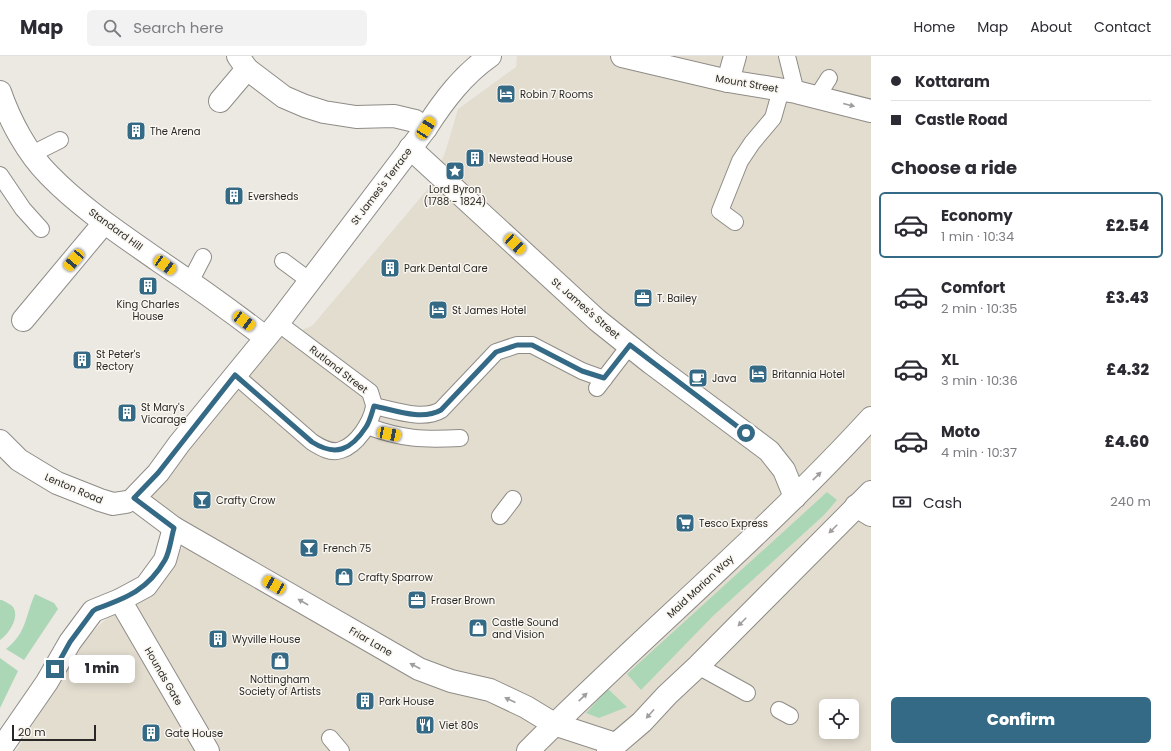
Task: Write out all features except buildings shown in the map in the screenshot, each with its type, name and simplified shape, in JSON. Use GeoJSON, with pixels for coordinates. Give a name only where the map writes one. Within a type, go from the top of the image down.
{"type":"FeatureCollection","features":[{"type":"Feature","properties":{"kind":"street","name":"St James's Terrace"},"geometry":{"type":"LineString","coordinates":[[272,330],[426,128],[442,102],[463,78],[490,56]]}},
{"type":"Feature","properties":{"kind":"street","name":"Mount Street"},"geometry":{"type":"LineString","coordinates":[[622,56],[728,81],[798,93],[871,110]]}},
{"type":"Feature","properties":{"kind":"street"},"geometry":{"type":"LineString","coordinates":[[728,81],[735,56]]}},
{"type":"Feature","properties":{"kind":"street"},"geometry":{"type":"LineString","coordinates":[[220,101],[243,63],[284,97],[305,106],[324,112],[356,117],[394,116],[415,121],[426,128]]}},
{"type":"Feature","properties":{"kind":"street","name":"Standard Hill"},"geometry":{"type":"LineString","coordinates":[[0,92],[15,127],[32,154],[48,175],[104,223],[190,282],[272,330]]}},
{"type":"Feature","properties":{"kind":"street","name":"St. James's Street"},"geometry":{"type":"LineString","coordinates":[[410,148],[597,320],[769,451],[784,470],[795,497]]}},
{"type":"Feature","properties":{"kind":"street"},"geometry":{"type":"LineString","coordinates":[[23,320],[104,223]]}},
{"type":"Feature","properties":{"kind":"street"},"geometry":{"type":"LineString","coordinates":[[130,500],[158,473],[272,330]]}},
{"type":"Feature","properties":{"kind":"street","name":"Maid Marian Way"},"geometry":{"type":"LineString","coordinates":[[528,751],[554,724],[826,467],[871,418]]}},
{"type":"Feature","properties":{"kind":"street","name":"Lenton Road"},"geometry":{"type":"LineString","coordinates":[[0,442],[19,460],[57,483],[92,498],[113,504],[130,500]]}},
{"type":"Feature","properties":{"kind":"street","name":"Friar Lane"},"geometry":{"type":"LineString","coordinates":[[130,500],[174,528],[419,669],[451,681],[490,690],[526,707],[554,724],[615,749]]}},
{"type":"Feature","properties":{"kind":"street"},"geometry":{"type":"LineString","coordinates":[[615,749],[667,695],[866,505]]}},
{"type":"Feature","properties":{"kind":"street"},"geometry":{"type":"LineString","coordinates":[[0,750],[47,682],[70,642],[93,611],[120,600],[146,586],[165,560],[174,528]]}},
{"type":"Feature","properties":{"kind":"street","name":"Hounds Gate"},"geometry":{"type":"LineString","coordinates":[[120,600],[208,751]]}},
{"type":"Feature","properties":{"kind":"lane"},"geometry":{"type":"LineString","coordinates":[[787,56],[798,93]]}},
{"type":"Feature","properties":{"kind":"lane"},"geometry":{"type":"LineString","coordinates":[[735,222],[720,211],[740,161],[752,143],[773,118],[798,93],[829,78]]}},
{"type":"Feature","properties":{"kind":"lane"},"geometry":{"type":"LineString","coordinates":[[32,154],[60,140]]}},
{"type":"Feature","properties":{"kind":"lane"},"geometry":{"type":"LineString","coordinates":[[0,176],[23,209],[41,229]]}},
{"type":"Feature","properties":{"kind":"lane"},"geometry":{"type":"LineString","coordinates":[[190,282],[203,257]]}},
{"type":"Feature","properties":{"kind":"lane"},"geometry":{"type":"LineString","coordinates":[[283,261],[310,281]]}},
{"type":"Feature","properties":{"kind":"lane","name":"Rutland Street"},"geometry":{"type":"LineString","coordinates":[[272,330],[370,392],[374,406]]}},
{"type":"Feature","properties":{"kind":"lane"},"geometry":{"type":"LineString","coordinates":[[235,375],[312,442],[324,449],[340,451],[353,443],[367,426],[374,406],[422,415],[437,412],[441,410],[496,352],[517,345],[532,345],[582,371],[600,383],[630,345]]}},
{"type":"Feature","properties":{"kind":"lane"},"geometry":{"type":"LineString","coordinates":[[367,426],[389,434],[429,440],[460,438]]}},
{"type":"Feature","properties":{"kind":"lane"},"geometry":{"type":"LineString","coordinates":[[500,516],[512,499]]}},
{"type":"Feature","properties":{"kind":"lane"},"geometry":{"type":"LineString","coordinates":[[698,666],[747,693]]}},
{"type":"Feature","properties":{"kind":"lane"},"geometry":{"type":"LineString","coordinates":[[330,738],[341,751]]}},
{"type":"Feature","properties":{"kind":"shaded area"},"geometry":{"type":"Polygon","coordinates":[[[517,56],[871,56],[871,751],[16,751],[89,635],[193,538],[143,496],[275,340],[312,326],[427,190],[445,153],[458,109],[516,67],[517,56]]]}},
{"type":"Feature","properties":{"kind":"green space"},"geometry":{"type":"Polygon","coordinates":[[[827,492],[837,500],[824,515],[713,616],[641,690],[627,674],[827,492]]]}},
{"type":"Feature","properties":{"kind":"green space"},"geometry":{"type":"Polygon","coordinates":[[[35,594],[54,603],[58,609],[24,660],[6,649],[13,643],[22,630],[35,594]]]}},
{"type":"Feature","properties":{"kind":"green space"},"geometry":{"type":"Polygon","coordinates":[[[0,600],[13,607],[15,616],[10,630],[0,640],[0,600]]]}},
{"type":"Feature","properties":{"kind":"green space"},"geometry":{"type":"Polygon","coordinates":[[[0,658],[18,671],[0,708],[0,658]]]}},
{"type":"Feature","properties":{"kind":"green space"},"geometry":{"type":"Polygon","coordinates":[[[608,689],[627,707],[599,718],[586,713],[608,689]]]}},
{"type":"Feature","properties":{"kind":"place","name":"Robin 7 Rooms"},"geometry":{"type":"Point","coordinates":[506,94]}},
{"type":"Feature","properties":{"kind":"place","name":"The Arena"},"geometry":{"type":"Point","coordinates":[136,131]}},
{"type":"Feature","properties":{"kind":"place","name":"Newstead House"},"geometry":{"type":"Point","coordinates":[475,158]}},
{"type":"Feature","properties":{"kind":"place","name":"Lord Byron (1788 - 1824)"},"geometry":{"type":"Point","coordinates":[455,171]}},
{"type":"Feature","properties":{"kind":"place","name":"Eversheds"},"geometry":{"type":"Point","coordinates":[234,196]}},
{"type":"Feature","properties":{"kind":"place","name":"Park Dental Care"},"geometry":{"type":"Point","coordinates":[390,268]}},
{"type":"Feature","properties":{"kind":"place","name":"King Charles House"},"geometry":{"type":"Point","coordinates":[148,286]}},
{"type":"Feature","properties":{"kind":"place","name":"T. Bailey"},"geometry":{"type":"Point","coordinates":[643,298]}},
{"type":"Feature","properties":{"kind":"place","name":"St James Hotel"},"geometry":{"type":"Point","coordinates":[438,310]}},
{"type":"Feature","properties":{"kind":"place","name":"St Peter's Rectory"},"geometry":{"type":"Point","coordinates":[82,360]}},
{"type":"Feature","properties":{"kind":"place","name":"Britannia Hotel"},"geometry":{"type":"Point","coordinates":[758,374]}},
{"type":"Feature","properties":{"kind":"place","name":"Java"},"geometry":{"type":"Point","coordinates":[698,378]}},
{"type":"Feature","properties":{"kind":"place","name":"St Mary's Vicarage"},"geometry":{"type":"Point","coordinates":[127,413]}},
{"type":"Feature","properties":{"kind":"place","name":"Crafty Crow"},"geometry":{"type":"Point","coordinates":[202,500]}},
{"type":"Feature","properties":{"kind":"place","name":"Tesco Express"},"geometry":{"type":"Point","coordinates":[685,523]}},
{"type":"Feature","properties":{"kind":"place","name":"French 75"},"geometry":{"type":"Point","coordinates":[309,548]}},
{"type":"Feature","properties":{"kind":"place","name":"Crafty Sparrow"},"geometry":{"type":"Point","coordinates":[344,577]}},
{"type":"Feature","properties":{"kind":"place","name":"Fraser Brown"},"geometry":{"type":"Point","coordinates":[417,600]}},
{"type":"Feature","properties":{"kind":"place","name":"Castle Sound and Vision"},"geometry":{"type":"Point","coordinates":[478,628]}},
{"type":"Feature","properties":{"kind":"place","name":"Wyville House"},"geometry":{"type":"Point","coordinates":[218,639]}},
{"type":"Feature","properties":{"kind":"place","name":"Nottingham Society of Artists"},"geometry":{"type":"Point","coordinates":[280,661]}},
{"type":"Feature","properties":{"kind":"place","name":"Park House"},"geometry":{"type":"Point","coordinates":[365,701]}},
{"type":"Feature","properties":{"kind":"place","name":"Viet 80s"},"geometry":{"type":"Point","coordinates":[425,725]}},
{"type":"Feature","properties":{"kind":"place","name":"Gate House"},"geometry":{"type":"Point","coordinates":[151,733]}},
{"type":"Feature","properties":{"kind":"route"},"geometry":{"type":"LineString","coordinates":[[55,669],[70,642],[93,611],[120,600],[146,586],[165,560],[174,528],[134,498],[158,473],[179,444],[235,375],[312,442],[324,449],[340,451],[353,443],[367,426],[374,406],[422,415],[437,412],[441,410],[480,367],[496,352],[506,348],[517,345],[532,345],[582,371],[604,378],[630,345],[651,363],[746,433]]}}]}
